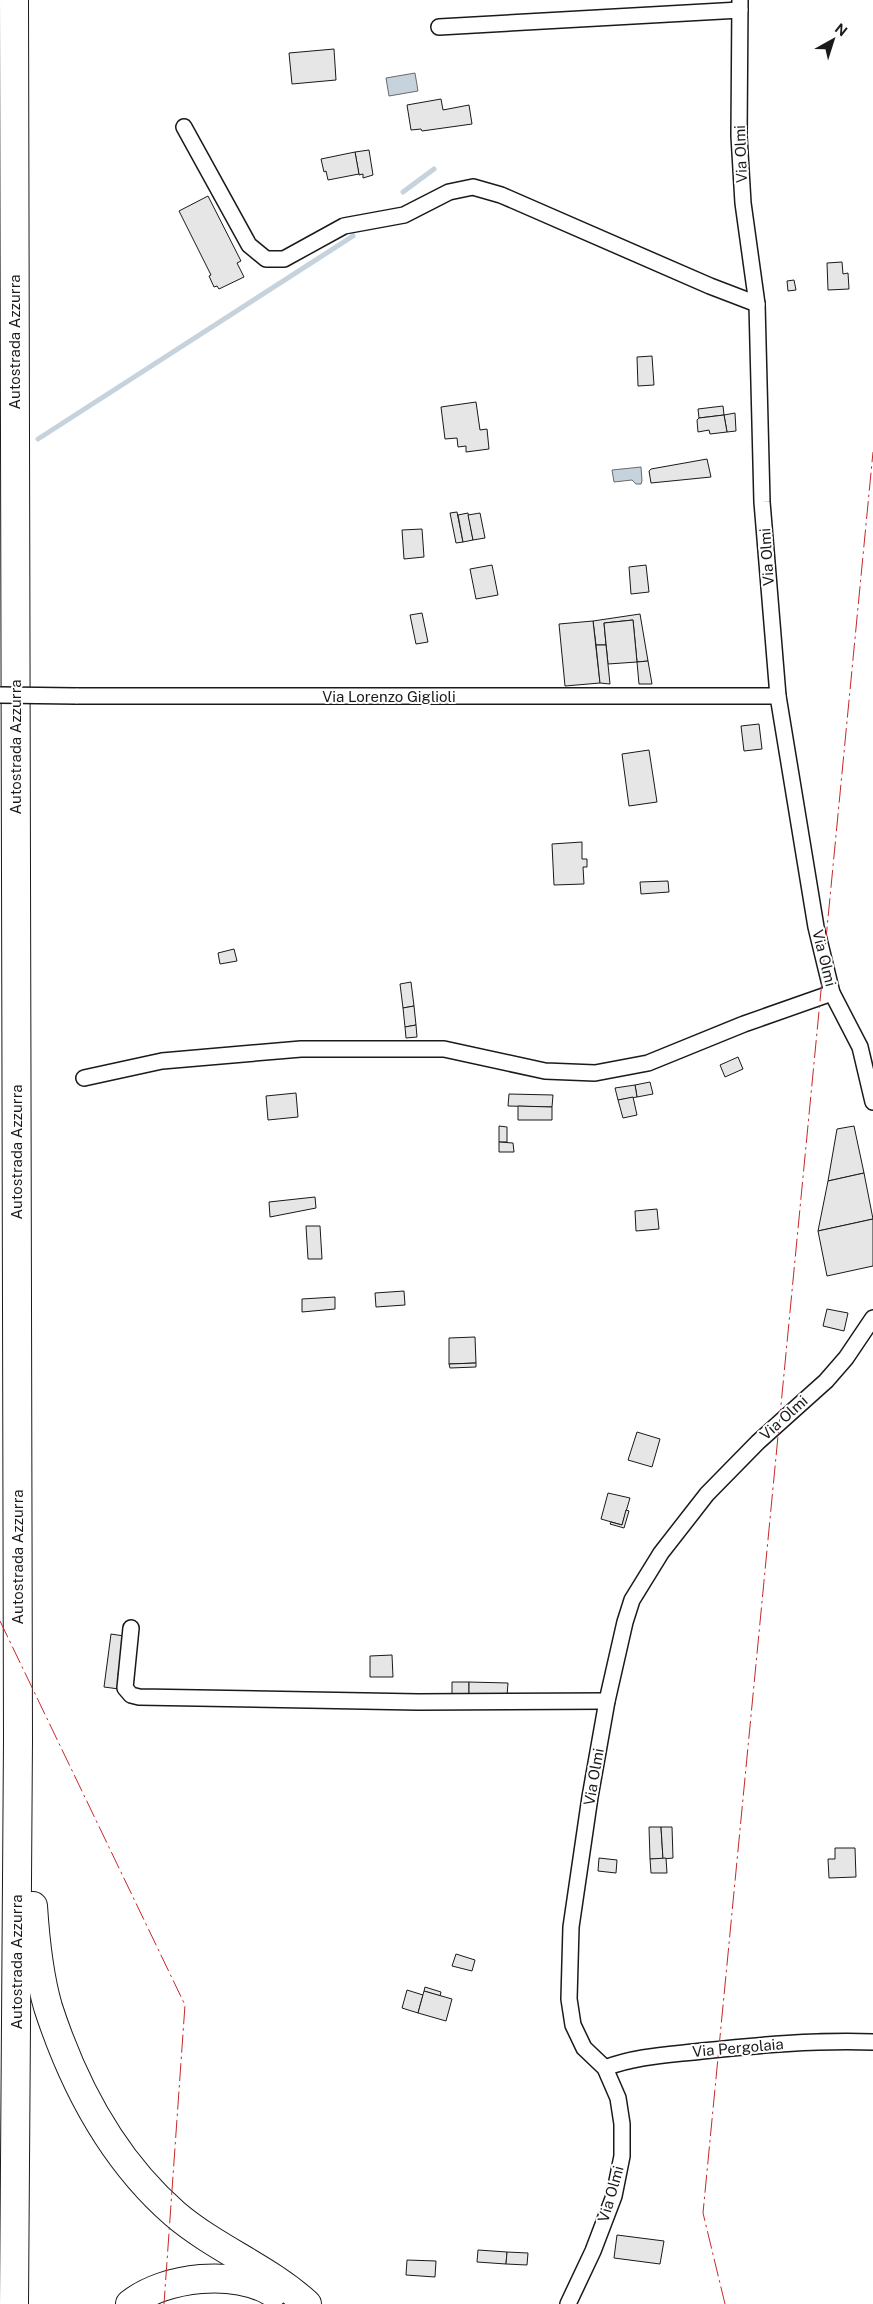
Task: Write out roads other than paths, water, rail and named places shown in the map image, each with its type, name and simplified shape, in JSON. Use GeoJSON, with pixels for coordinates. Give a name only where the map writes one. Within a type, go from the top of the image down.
{"type":"FeatureCollection","features":[{"type":"Feature","properties":{"kind":"highway","name":"Autostrada Azzurra"},"geometry":{"type":"LineString","coordinates":[[14,0],[18,1739],[14,2304]]}},
{"type":"Feature","properties":{"kind":"highway"},"geometry":{"type":"LineString","coordinates":[[18,1739],[37,1944],[48,2005],[78,2086],[123,2159],[175,2214],[212,2242],[277,2281],[307,2304]]}},
{"type":"Feature","properties":{"kind":"highway"},"geometry":{"type":"LineString","coordinates":[[130,2304],[160,2288],[191,2280],[218,2278],[246,2282],[269,2290],[290,2304]]}},
{"type":"Feature","properties":{"kind":"street"},"geometry":{"type":"LineString","coordinates":[[439,28],[740,5]]}},
{"type":"Feature","properties":{"kind":"street","name":"Via Olmi"},"geometry":{"type":"LineString","coordinates":[[740,5],[739,136],[743,203],[757,304],[762,502],[778,696],[816,927],[832,993],[860,1047],[873,1102]]}},
{"type":"Feature","properties":{"kind":"street"},"geometry":{"type":"LineString","coordinates":[[184,127],[249,245],[266,259],[284,259],[344,226],[404,215],[449,192],[473,187],[502,195],[701,282],[757,304]]}},
{"type":"Feature","properties":{"kind":"street","name":"Via Lorenzo Giglioli"},"geometry":{"type":"LineString","coordinates":[[0,695],[778,696]]}},
{"type":"Feature","properties":{"kind":"street"},"geometry":{"type":"LineString","coordinates":[[84,1078],[162,1061],[301,1049],[444,1049],[545,1071],[595,1073],[648,1063],[744,1024],[832,993]]}},
{"type":"Feature","properties":{"kind":"street","name":"Via Olmi"},"geometry":{"type":"LineString","coordinates":[[568,2304],[593,2251],[619,2177],[622,2124],[618,2098],[605,2068],[584,2048],[573,2025],[569,1998],[571,1927],[590,1797],[607,1701],[632,1600],[661,1553],[707,1494],[758,1442],[826,1381],[841,1364],[873,1318]]}},
{"type":"Feature","properties":{"kind":"street"},"geometry":{"type":"LineString","coordinates":[[131,1628],[124,1688],[131,1695],[140,1697],[418,1702],[607,1701]]}},
{"type":"Feature","properties":{"kind":"street","name":"Via Pergolaia"},"geometry":{"type":"LineString","coordinates":[[605,2068],[628,2059],[746,2047],[829,2041],[873,2042]]}},
{"type":"Feature","properties":{"kind":"waterway"},"geometry":{"type":"LineString","coordinates":[[403,192],[434,169]]}},
{"type":"Feature","properties":{"kind":"waterway"},"geometry":{"type":"LineString","coordinates":[[38,439],[353,236]]}}]}
